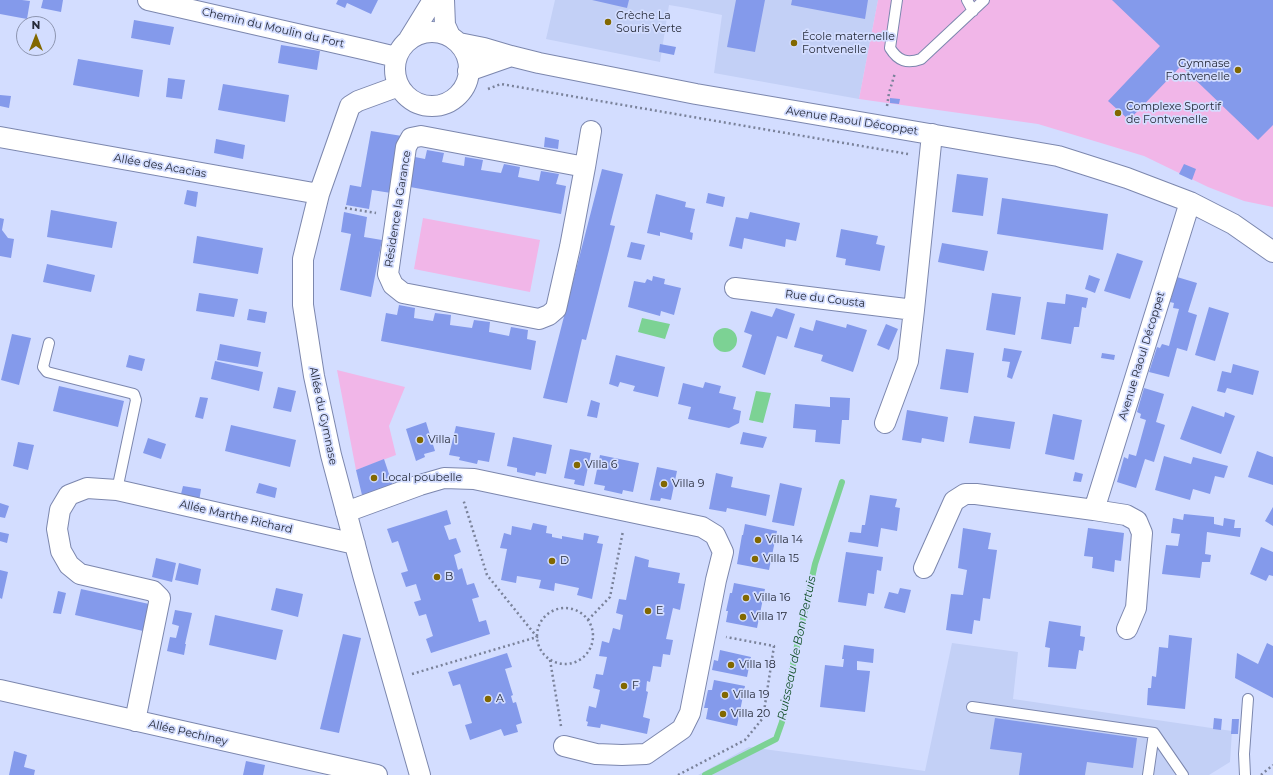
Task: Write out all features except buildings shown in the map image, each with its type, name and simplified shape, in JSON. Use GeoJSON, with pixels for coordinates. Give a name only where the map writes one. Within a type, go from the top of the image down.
{"type":"FeatureCollection","features":[{"type":"Feature","properties":{"kind":"street","name":"Chemin du Moulin du Fort"},"geometry":{"type":"LineString","coordinates":[[148,0],[172,2],[396,57]]}},
{"type":"Feature","properties":{"kind":"street"},"geometry":{"type":"LineString","coordinates":[[437,0],[430,5],[409,39],[401,47],[396,57],[395,72],[399,86],[406,95],[415,102],[426,105],[438,105],[448,101],[458,94],[465,84],[468,72],[468,62],[465,52],[454,40],[445,25],[444,0]]}},
{"type":"Feature","properties":{"kind":"street"},"geometry":{"type":"LineString","coordinates":[[409,39],[422,33],[436,32],[454,40]]}},
{"type":"Feature","properties":{"kind":"street","name":"Avenue Raoul Décoppet"},"geometry":{"type":"LineString","coordinates":[[454,40],[510,56],[696,94],[1058,156],[1127,178],[1190,202],[1233,224],[1273,252]]}},
{"type":"Feature","properties":{"kind":"street"},"geometry":{"type":"LineString","coordinates":[[468,72],[510,56]]}},
{"type":"Feature","properties":{"kind":"street","name":"Allée du Gymnase"},"geometry":{"type":"LineString","coordinates":[[399,86],[358,101],[350,106],[319,194],[303,259],[303,305],[315,384],[330,455],[420,775]]}},
{"type":"Feature","properties":{"kind":"street","name":"Résidence la Garance"},"geometry":{"type":"LineString","coordinates":[[585,167],[421,136],[411,138],[406,147],[388,274],[393,285],[403,293],[539,319],[549,315],[556,309],[585,167],[591,131]]}},
{"type":"Feature","properties":{"kind":"street"},"geometry":{"type":"LineString","coordinates":[[885,423],[908,361],[932,134]]}},
{"type":"Feature","properties":{"kind":"street","name":"Allée des Acacias"},"geometry":{"type":"LineString","coordinates":[[0,137],[319,194]]}},
{"type":"Feature","properties":{"kind":"street","name":"Avenue Raoul Décoppet"},"geometry":{"type":"LineString","coordinates":[[1094,510],[1190,202]]}},
{"type":"Feature","properties":{"kind":"street","name":"Rue du Cousta"},"geometry":{"type":"LineString","coordinates":[[735,288],[914,310]]}},
{"type":"Feature","properties":{"kind":"street"},"geometry":{"type":"LineString","coordinates":[[346,512],[420,485],[444,478],[474,479],[702,527],[714,535],[723,552],[690,713],[682,729],[646,754],[596,754],[564,746]]}},
{"type":"Feature","properties":{"kind":"street","name":"Allée Marthe Richard"},"geometry":{"type":"LineString","coordinates":[[135,720],[160,598],[153,592],[80,574],[69,564],[62,551],[57,529],[60,510],[69,495],[87,488],[117,490],[355,544]]}},
{"type":"Feature","properties":{"kind":"street"},"geometry":{"type":"LineString","coordinates":[[924,568],[954,501],[965,494],[976,494],[1126,515],[1137,521],[1142,533],[1136,608],[1127,629]]}},
{"type":"Feature","properties":{"kind":"street","name":"Allée Pechiney"},"geometry":{"type":"LineString","coordinates":[[0,690],[367,774]]}},
{"type":"Feature","properties":{"kind":"lane"},"geometry":{"type":"LineString","coordinates":[[897,0],[890,48],[899,59],[906,61],[921,59],[984,0]]}},
{"type":"Feature","properties":{"kind":"lane"},"geometry":{"type":"LineString","coordinates":[[967,0],[974,10]]}},
{"type":"Feature","properties":{"kind":"lane"},"geometry":{"type":"LineString","coordinates":[[49,343],[43,368],[46,372],[134,394],[136,400],[117,490]]}},
{"type":"Feature","properties":{"kind":"lane"},"geometry":{"type":"LineString","coordinates":[[1245,775],[1244,754],[1248,698]]}},
{"type":"Feature","properties":{"kind":"lane"},"geometry":{"type":"LineString","coordinates":[[972,707],[1154,733],[1183,775]]}},
{"type":"Feature","properties":{"kind":"lane"},"geometry":{"type":"LineString","coordinates":[[1148,775],[1154,733]]}},
{"type":"Feature","properties":{"kind":"path"},"geometry":{"type":"LineString","coordinates":[[887,106],[888,93],[899,59]]}},
{"type":"Feature","properties":{"kind":"path"},"geometry":{"type":"LineString","coordinates":[[488,89],[502,84],[908,154]]}},
{"type":"Feature","properties":{"kind":"path"},"geometry":{"type":"LineString","coordinates":[[345,208],[369,212]]}},
{"type":"Feature","properties":{"kind":"path"},"geometry":{"type":"LineString","coordinates":[[456,478],[486,575],[537,637]]}},
{"type":"Feature","properties":{"kind":"path"},"geometry":{"type":"LineString","coordinates":[[588,620],[610,597],[626,511]]}},
{"type":"Feature","properties":{"kind":"path"},"geometry":{"type":"LineString","coordinates":[[558,608],[568,608],[577,610],[588,620],[593,633],[593,642],[584,657],[576,662],[567,664],[550,660],[543,654],[537,637],[538,627],[542,619],[550,612],[558,608]]}},
{"type":"Feature","properties":{"kind":"path"},"geometry":{"type":"LineString","coordinates":[[678,775],[745,740],[763,718],[774,646],[706,633]]}},
{"type":"Feature","properties":{"kind":"path"},"geometry":{"type":"LineString","coordinates":[[393,680],[537,637]]}},
{"type":"Feature","properties":{"kind":"path"},"geometry":{"type":"LineString","coordinates":[[550,660],[564,746]]}},
{"type":"Feature","properties":{"kind":"path"},"geometry":{"type":"LineString","coordinates":[[1261,775],[1273,765]]}},
{"type":"Feature","properties":{"kind":"shaded area","name":"École maternelle Fontvenelle"},"geometry":{"type":"Polygon","coordinates":[[[555,0],[878,0],[859,99],[714,73],[722,15],[687,8],[669,5],[660,62],[546,39],[555,0]]]}},
{"type":"Feature","properties":{"kind":"shaded area","name":"Complexe Sportif de Fontvenelle"},"geometry":{"type":"Polygon","coordinates":[[[878,0],[1273,0],[1273,207],[1244,201],[1208,187],[1144,156],[1038,124],[859,99],[878,0]]]}},
{"type":"Feature","properties":{"kind":"shaded area"},"geometry":{"type":"Polygon","coordinates":[[[423,218],[540,240],[530,292],[414,269],[423,218]]]}},
{"type":"Feature","properties":{"kind":"shaded area"},"geometry":{"type":"Polygon","coordinates":[[[642,318],[670,324],[665,339],[638,332],[642,318]]]}},
{"type":"Feature","properties":{"kind":"shaded area"},"geometry":{"type":"Polygon","coordinates":[[[725,328],[733,332],[737,340],[733,348],[725,352],[717,348],[713,340],[717,332],[725,328]]]}},
{"type":"Feature","properties":{"kind":"shaded area"},"geometry":{"type":"Polygon","coordinates":[[[337,370],[405,387],[389,426],[396,455],[356,470],[337,370]]]}},
{"type":"Feature","properties":{"kind":"shaded area"},"geometry":{"type":"Polygon","coordinates":[[[756,391],[771,393],[763,423],[749,420],[756,391]]]}},
{"type":"Feature","properties":{"kind":"shaded area"},"geometry":{"type":"Polygon","coordinates":[[[952,643],[1018,652],[1013,699],[1232,731],[1230,762],[1209,775],[698,775],[749,747],[925,771],[952,643]]]}},
{"type":"Feature","properties":{"kind":"waterway","name":"Ruisseau de Bon Pertuis"},"geometry":{"type":"LineString","coordinates":[[705,775],[776,739],[782,722],[815,564],[842,482]]}},
{"type":"Feature","properties":{"kind":"place","name":"Crèche La Souris Verte"},"geometry":{"type":"Point","coordinates":[608,22]}},
{"type":"Feature","properties":{"kind":"place","name":"École maternelle Fontvenelle"},"geometry":{"type":"Point","coordinates":[794,43]}},
{"type":"Feature","properties":{"kind":"place","name":"Gymnase Fontvenelle"},"geometry":{"type":"Point","coordinates":[1238,70]}},
{"type":"Feature","properties":{"kind":"place","name":"Complexe Sportif de Fontvenelle"},"geometry":{"type":"Point","coordinates":[1118,113]}},
{"type":"Feature","properties":{"kind":"place","name":"Villa 1"},"geometry":{"type":"Point","coordinates":[420,440]}},
{"type":"Feature","properties":{"kind":"place","name":"Villa 6"},"geometry":{"type":"Point","coordinates":[577,465]}},
{"type":"Feature","properties":{"kind":"place","name":"Local poubelle"},"geometry":{"type":"Point","coordinates":[374,478]}},
{"type":"Feature","properties":{"kind":"place","name":"Villa 9"},"geometry":{"type":"Point","coordinates":[664,484]}},
{"type":"Feature","properties":{"kind":"place","name":"Villa 14"},"geometry":{"type":"Point","coordinates":[758,540]}},
{"type":"Feature","properties":{"kind":"place","name":"Villa 15"},"geometry":{"type":"Point","coordinates":[755,559]}},
{"type":"Feature","properties":{"kind":"place","name":"D"},"geometry":{"type":"Point","coordinates":[552,561]}},
{"type":"Feature","properties":{"kind":"place","name":"B"},"geometry":{"type":"Point","coordinates":[437,577]}},
{"type":"Feature","properties":{"kind":"place","name":"Villa 16"},"geometry":{"type":"Point","coordinates":[746,598]}},
{"type":"Feature","properties":{"kind":"place","name":"E"},"geometry":{"type":"Point","coordinates":[648,611]}},
{"type":"Feature","properties":{"kind":"place","name":"Villa 17"},"geometry":{"type":"Point","coordinates":[743,617]}},
{"type":"Feature","properties":{"kind":"place","name":"Villa 18"},"geometry":{"type":"Point","coordinates":[731,665]}},
{"type":"Feature","properties":{"kind":"place","name":"F"},"geometry":{"type":"Point","coordinates":[624,686]}},
{"type":"Feature","properties":{"kind":"place","name":"Villa 19"},"geometry":{"type":"Point","coordinates":[725,695]}},
{"type":"Feature","properties":{"kind":"place","name":"A"},"geometry":{"type":"Point","coordinates":[488,699]}},
{"type":"Feature","properties":{"kind":"place","name":"Villa 20"},"geometry":{"type":"Point","coordinates":[723,714]}}]}
